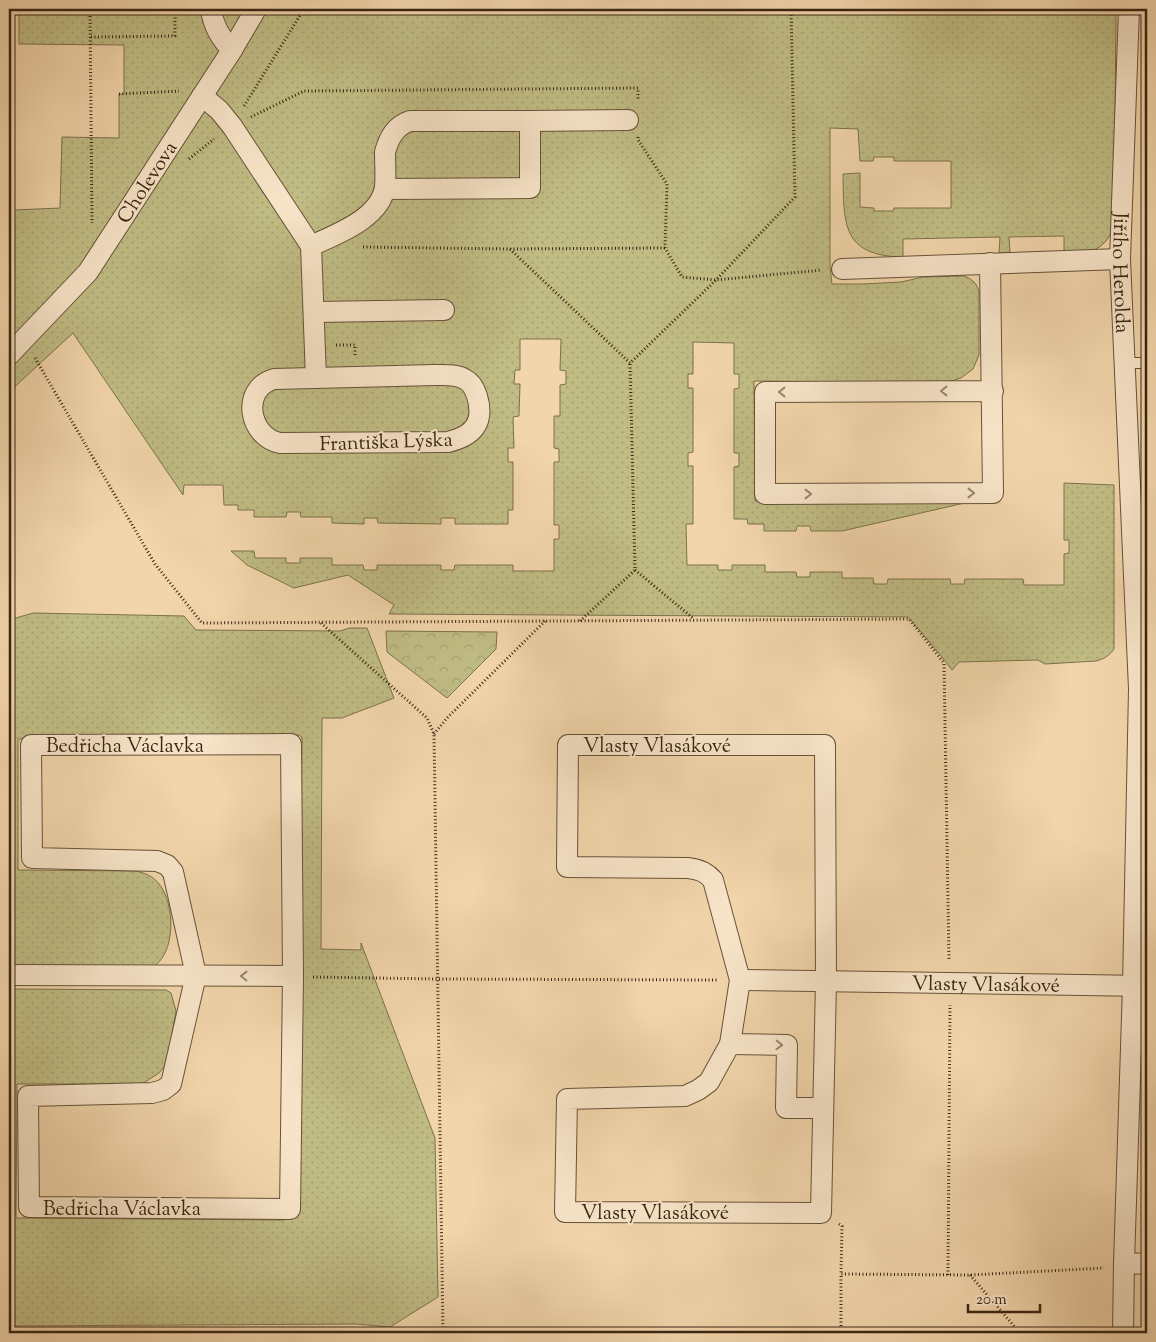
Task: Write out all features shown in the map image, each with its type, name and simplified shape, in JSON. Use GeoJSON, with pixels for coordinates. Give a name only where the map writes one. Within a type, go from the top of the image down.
{"type":"FeatureCollection","features":[{"type":"Feature","properties":{"kind":"street"},"geometry":{"type":"LineString","coordinates":[[211,9],[213,22],[218,33],[232,50]]}},
{"type":"Feature","properties":{"kind":"street","name":"Cholevova"},"geometry":{"type":"LineString","coordinates":[[15,349],[88,272],[232,50],[256,9]]}},
{"type":"Feature","properties":{"kind":"street","name":"Jiřího Herolda"},"geometry":{"type":"LineString","coordinates":[[1123,1333],[1124,1263],[1140,986],[1143,688],[1120,259],[1129,9]]}},
{"type":"Feature","properties":{"kind":"street"},"geometry":{"type":"LineString","coordinates":[[202,96],[219,110],[232,126],[312,246],[324,311],[316,378]]}},
{"type":"Feature","properties":{"kind":"street"},"geometry":{"type":"LineString","coordinates":[[312,246],[364,220],[376,205],[385,189],[385,152],[387,146],[397,127],[405,122],[635,119]]}},
{"type":"Feature","properties":{"kind":"street"},"geometry":{"type":"LineString","coordinates":[[385,189],[530,188],[530,121]]}},
{"type":"Feature","properties":{"kind":"street"},"geometry":{"type":"LineString","coordinates":[[842,269],[1120,259]]}},
{"type":"Feature","properties":{"kind":"street"},"geometry":{"type":"LineString","coordinates":[[990,263],[993,390],[993,493],[765,494],[765,392],[993,390]]}},
{"type":"Feature","properties":{"kind":"street"},"geometry":{"type":"LineString","coordinates":[[324,311],[444,310]]}},
{"type":"Feature","properties":{"kind":"street","name":"Františka Lýska"},"geometry":{"type":"LineString","coordinates":[[435,375],[461,377],[470,382],[478,399],[479,415],[476,426],[464,437],[448,442],[287,443],[276,442],[264,435],[255,422],[252,410],[254,397],[261,386],[274,379],[355,376],[435,375]]}},
{"type":"Feature","properties":{"kind":"street","name":"Bedřicha Václavka"},"geometry":{"type":"LineString","coordinates":[[291,744],[293,976],[290,1209],[29,1207],[28,1096],[152,1093],[163,1090],[172,1084],[196,975],[174,872],[167,865],[156,861],[32,858],[31,745],[291,744]]}},
{"type":"Feature","properties":{"kind":"street","name":"Vlasty Vlasákové"},"geometry":{"type":"LineString","coordinates":[[568,745],[826,745],[826,981],[821,1213],[566,1212],[567,1099],[685,1096],[698,1090],[709,1082],[730,1044],[740,980],[714,880],[708,874],[696,869],[567,867],[568,745]]}},
{"type":"Feature","properties":{"kind":"street"},"geometry":{"type":"LineString","coordinates":[[9,974],[293,976]]}},
{"type":"Feature","properties":{"kind":"street","name":"Vlasty Vlasákové"},"geometry":{"type":"LineString","coordinates":[[740,980],[1140,986]]}},
{"type":"Feature","properties":{"kind":"street"},"geometry":{"type":"LineString","coordinates":[[730,1044],[787,1045],[786,1108],[822,1108]]}},
{"type":"Feature","properties":{"kind":"street"},"geometry":{"type":"LineString","coordinates":[[1124,1263],[1147,1264]]}},
{"type":"Feature","properties":{"kind":"lane"},"geometry":{"type":"LineString","coordinates":[[1126,364],[1147,363]]}},
{"type":"Feature","properties":{"kind":"path"},"geometry":{"type":"LineString","coordinates":[[90,9],[92,224]]}},
{"type":"Feature","properties":{"kind":"path"},"geometry":{"type":"LineString","coordinates":[[91,37],[174,36],[175,9]]}},
{"type":"Feature","properties":{"kind":"path"},"geometry":{"type":"LineString","coordinates":[[232,126],[304,9]]}},
{"type":"Feature","properties":{"kind":"path"},"geometry":{"type":"LineString","coordinates":[[630,363],[716,280],[795,197],[791,9]]}},
{"type":"Feature","properties":{"kind":"path"},"geometry":{"type":"LineString","coordinates":[[232,126],[304,91],[638,88],[635,119],[638,140],[667,184],[665,248],[682,277],[716,280],[842,269]]}},
{"type":"Feature","properties":{"kind":"path"},"geometry":{"type":"LineString","coordinates":[[120,94],[181,91],[176,99]]}},
{"type":"Feature","properties":{"kind":"path"},"geometry":{"type":"LineString","coordinates":[[356,247],[510,249],[665,248]]}},
{"type":"Feature","properties":{"kind":"path"},"geometry":{"type":"LineString","coordinates":[[510,249],[630,363],[636,570],[695,620]]}},
{"type":"Feature","properties":{"kind":"path"},"geometry":{"type":"LineString","coordinates":[[324,311],[333,344],[355,345],[355,376]]}},
{"type":"Feature","properties":{"kind":"path"},"geometry":{"type":"LineString","coordinates":[[15,349],[34,357],[155,564],[202,623],[909,619],[944,664],[950,983],[948,1274]]}},
{"type":"Feature","properties":{"kind":"path"},"geometry":{"type":"LineString","coordinates":[[580,621],[636,570]]}},
{"type":"Feature","properties":{"kind":"path"},"geometry":{"type":"LineString","coordinates":[[434,734],[447,718],[545,621]]}},
{"type":"Feature","properties":{"kind":"path"},"geometry":{"type":"LineString","coordinates":[[320,622],[427,718],[434,734],[443,1333]]}},
{"type":"Feature","properties":{"kind":"path"},"geometry":{"type":"LineString","coordinates":[[293,976],[438,979],[740,980]]}},
{"type":"Feature","properties":{"kind":"path"},"geometry":{"type":"LineString","coordinates":[[821,1213],[842,1226],[841,1333]]}},
{"type":"Feature","properties":{"kind":"path"},"geometry":{"type":"LineString","coordinates":[[841,1274],[970,1275],[1102,1268],[1124,1263]]}},
{"type":"Feature","properties":{"kind":"path"},"geometry":{"type":"LineString","coordinates":[[970,1275],[1020,1333]]}},
{"type":"Feature","properties":{"kind":"green space"},"geometry":{"type":"Polygon","coordinates":[[[19,9],[1116,9],[1114,227],[1105,242],[1094,250],[1064,252],[1064,236],[1009,237],[1010,252],[999,253],[1000,237],[903,239],[903,257],[883,255],[868,250],[857,243],[850,234],[846,222],[843,174],[860,173],[860,207],[874,208],[874,211],[893,211],[894,208],[951,208],[951,161],[894,161],[894,157],[874,157],[873,161],[860,161],[858,129],[830,128],[830,267],[832,284],[901,282],[923,277],[967,277],[972,280],[979,292],[979,355],[973,369],[961,378],[944,383],[754,381],[755,501],[969,502],[842,531],[811,531],[810,526],[797,526],[796,531],[764,531],[764,524],[748,524],[747,519],[734,519],[734,467],[739,466],[739,453],[734,453],[734,389],[739,388],[739,374],[734,374],[734,343],[693,342],[693,374],[688,374],[688,388],[693,388],[693,452],[688,453],[688,466],[693,466],[693,524],[686,524],[687,565],[718,565],[718,570],[732,570],[732,565],[765,565],[765,572],[796,572],[797,577],[810,577],[810,572],[842,572],[842,578],[873,578],[874,584],[887,584],[888,579],[950,579],[951,584],[964,584],[965,579],[1023,579],[1024,585],[1064,585],[1064,554],[1069,553],[1069,540],[1064,540],[1064,483],[1114,485],[1114,649],[1106,657],[1096,661],[1045,664],[1038,660],[959,662],[952,670],[908,617],[389,614],[394,605],[348,575],[294,588],[247,565],[231,551],[254,551],[255,558],[286,558],[286,563],[300,563],[300,558],[332,558],[332,565],[363,565],[364,570],[377,570],[377,565],[441,565],[441,570],[454,570],[455,565],[513,565],[513,571],[554,571],[554,539],[559,539],[559,525],[554,525],[554,462],[559,462],[559,449],[554,448],[554,416],[560,416],[560,385],[566,384],[566,371],[560,370],[561,339],[520,339],[520,370],[515,370],[514,384],[520,384],[519,416],[513,417],[514,448],[508,448],[508,462],[513,462],[513,510],[508,510],[508,524],[455,524],[455,518],[441,518],[441,524],[378,523],[377,518],[364,518],[364,524],[332,523],[332,517],[301,517],[300,512],[287,512],[286,517],[254,517],[254,510],[238,510],[238,505],[224,505],[223,485],[184,485],[183,495],[73,333],[9,392],[9,218],[14,218],[14,210],[60,208],[62,137],[119,138],[119,94],[124,94],[124,45],[19,44],[19,9]]]}},
{"type":"Feature","properties":{"kind":"green space"},"geometry":{"type":"Polygon","coordinates":[[[33,613],[184,616],[196,630],[340,631],[349,628],[367,628],[394,698],[342,718],[322,718],[321,949],[361,950],[361,943],[435,1138],[438,1297],[390,1327],[356,1324],[9,1326],[9,989],[166,990],[171,993],[176,1011],[167,1063],[159,1073],[142,1084],[17,1084],[16,1218],[284,1220],[298,1209],[302,737],[299,735],[22,738],[18,740],[18,870],[136,871],[146,874],[157,881],[164,893],[168,903],[171,928],[165,952],[151,968],[9,967],[9,620],[33,613]]]}},
{"type":"Feature","properties":{"kind":"green space"},"geometry":{"type":"Polygon","coordinates":[[[386,631],[497,632],[496,649],[447,698],[387,652],[386,631]]]}}]}
